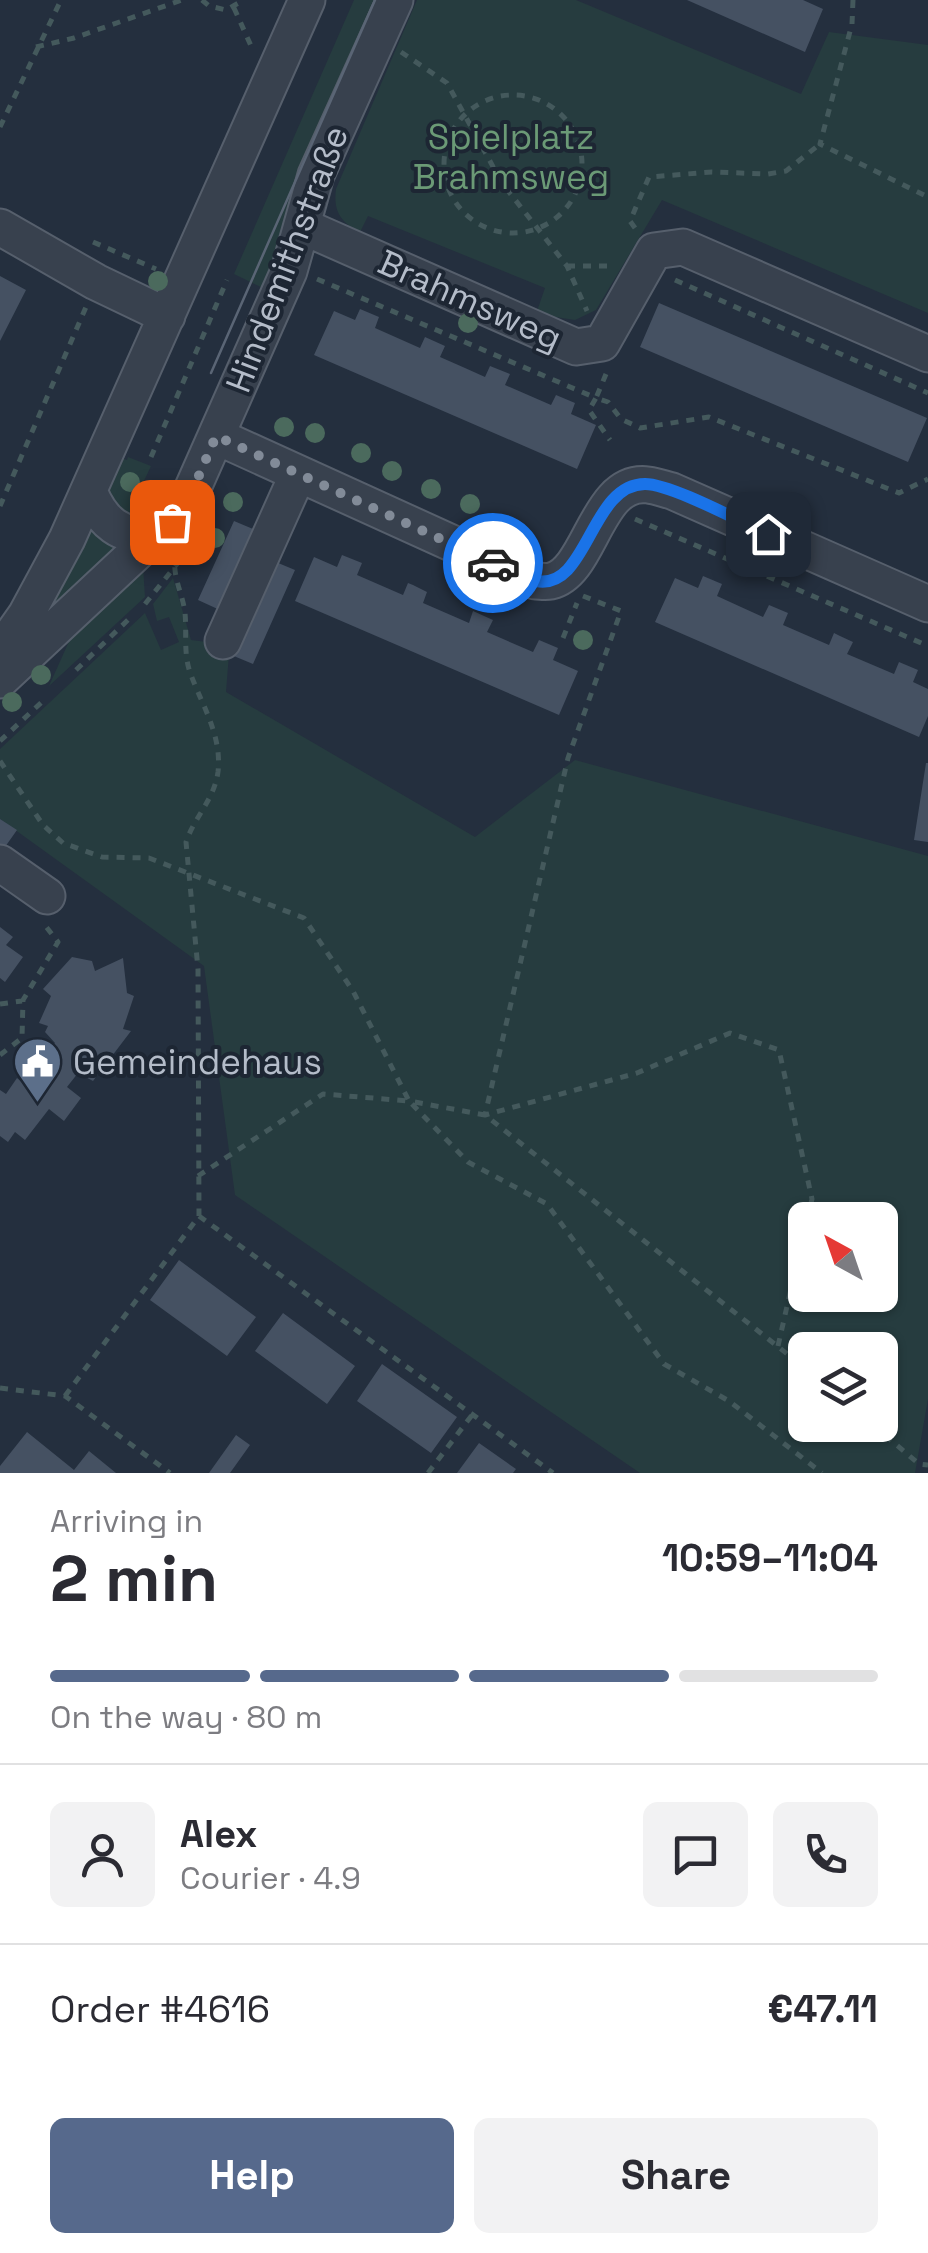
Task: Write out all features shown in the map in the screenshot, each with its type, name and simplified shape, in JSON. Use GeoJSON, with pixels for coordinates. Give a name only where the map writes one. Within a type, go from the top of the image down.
{"type":"FeatureCollection","features":[{"type":"Feature","properties":{"kind":"street"},"geometry":{"type":"LineString","coordinates":[[0,652],[40,589],[89,491],[307,0]]}},
{"type":"Feature","properties":{"kind":"street","name":"Hindemithstraße"},"geometry":{"type":"LineString","coordinates":[[0,680],[184,508],[289,271],[316,175],[394,0]]}},
{"type":"Feature","properties":{"kind":"street","name":"Brahmsweg"},"geometry":{"type":"LineString","coordinates":[[302,226],[576,347],[606,354],[661,264]]}},
{"type":"Feature","properties":{"kind":"street"},"geometry":{"type":"LineString","coordinates":[[0,227],[96,282],[166,316]]}},
{"type":"Feature","properties":{"kind":"street"},"geometry":{"type":"LineString","coordinates":[[661,264],[682,247],[928,354]]}},
{"type":"Feature","properties":{"kind":"street"},"geometry":{"type":"LineString","coordinates":[[216,436],[535,582],[553,581],[568,571],[611,501],[625,490],[645,484],[672,491],[928,604]]}},
{"type":"Feature","properties":{"kind":"street"},"geometry":{"type":"LineString","coordinates":[[222,641],[298,474]]}},
{"type":"Feature","properties":{"kind":"street"},"geometry":{"type":"LineString","coordinates":[[89,491],[98,511],[114,528],[126,534],[156,537]]}},
{"type":"Feature","properties":{"kind":"street"},"geometry":{"type":"LineString","coordinates":[[0,863],[47,896]]}},
{"type":"Feature","properties":{"kind":"path"},"geometry":{"type":"LineString","coordinates":[[0,127],[61,0]]}},
{"type":"Feature","properties":{"kind":"path"},"geometry":{"type":"LineString","coordinates":[[36,48],[182,0]]}},
{"type":"Feature","properties":{"kind":"path"},"geometry":{"type":"LineString","coordinates":[[202,0],[217,10],[234,8],[244,0]]}},
{"type":"Feature","properties":{"kind":"path"},"geometry":{"type":"LineString","coordinates":[[853,0],[852,24],[820,144],[786,171],[650,178],[630,221],[661,264],[928,393]]}},
{"type":"Feature","properties":{"kind":"path"},"geometry":{"type":"LineString","coordinates":[[234,8],[249,41]]}},
{"type":"Feature","properties":{"kind":"path"},"geometry":{"type":"LineString","coordinates":[[401,44],[398,50],[447,83],[502,183],[567,266],[606,354],[596,398],[589,410],[610,440]]}},
{"type":"Feature","properties":{"kind":"path"},"geometry":{"type":"LineString","coordinates":[[515,95],[534,98],[566,119],[576,135],[582,172],[577,190],[554,220],[537,229],[506,233],[491,230],[465,214],[455,202],[444,173],[444,158],[454,128],[479,104],[515,95]]}},
{"type":"Feature","properties":{"kind":"path"},"geometry":{"type":"LineString","coordinates":[[820,144],[928,197]]}},
{"type":"Feature","properties":{"kind":"path"},"geometry":{"type":"LineString","coordinates":[[0,506],[112,250],[166,273]]}},
{"type":"Feature","properties":{"kind":"path"},"geometry":{"type":"LineString","coordinates":[[305,274],[608,402],[621,420],[640,428],[709,417],[899,493],[928,479]]}},
{"type":"Feature","properties":{"kind":"path"},"geometry":{"type":"LineString","coordinates":[[150,456],[227,280]]}},
{"type":"Feature","properties":{"kind":"path"},"geometry":{"type":"LineString","coordinates":[[627,516],[928,646]]}},
{"type":"Feature","properties":{"kind":"path"},"geometry":{"type":"LineString","coordinates":[[65,1396],[199,1216],[198,968],[186,842],[190,828],[211,799],[218,771],[218,746],[187,661],[184,610],[174,570]]}},
{"type":"Feature","properties":{"kind":"path"},"geometry":{"type":"LineString","coordinates":[[485,1115],[568,758],[622,611],[580,594],[563,638]]}},
{"type":"Feature","properties":{"kind":"path"},"geometry":{"type":"LineString","coordinates":[[76,670],[131,617]]}},
{"type":"Feature","properties":{"kind":"path"},"geometry":{"type":"LineString","coordinates":[[0,741],[44,700]]}},
{"type":"Feature","properties":{"kind":"path"},"geometry":{"type":"LineString","coordinates":[[0,761],[44,825],[63,843],[102,858],[149,858],[304,918],[353,991],[409,1101],[468,1162],[548,1204],[664,1364],[730,1401],[822,1473]]}},
{"type":"Feature","properties":{"kind":"path"},"geometry":{"type":"LineString","coordinates":[[0,1056],[22,1038],[23,1000],[58,942],[36,910],[47,896]]}},
{"type":"Feature","properties":{"kind":"path"},"geometry":{"type":"LineString","coordinates":[[0,1004],[23,1000]]}},
{"type":"Feature","properties":{"kind":"path"},"geometry":{"type":"LineString","coordinates":[[198,1176],[323,1094],[409,1101],[485,1115],[637,1072],[730,1033],[779,1050],[811,1202]]}},
{"type":"Feature","properties":{"kind":"path"},"geometry":{"type":"LineString","coordinates":[[485,1115],[788,1354]]}},
{"type":"Feature","properties":{"kind":"path"},"geometry":{"type":"LineString","coordinates":[[199,1216],[553,1473]]}},
{"type":"Feature","properties":{"kind":"path"},"geometry":{"type":"LineString","coordinates":[[778,1346],[788,1302]]}},
{"type":"Feature","properties":{"kind":"path"},"geometry":{"type":"LineString","coordinates":[[0,1388],[65,1396],[170,1473]]}},
{"type":"Feature","properties":{"kind":"path"},"geometry":{"type":"LineString","coordinates":[[428,1473],[472,1416]]}},
{"type":"Feature","properties":{"kind":"path"},"geometry":{"type":"LineString","coordinates":[[892,1442],[919,1464],[928,1465]]}},
{"type":"Feature","properties":{"kind":"green space"},"geometry":{"type":"Polygon","coordinates":[[[354,0],[383,0],[265,289],[234,274],[354,0]]]}},
{"type":"Feature","properties":{"kind":"green space","name":"Spielplatz Brahmsweg"},"geometry":{"type":"Polygon","coordinates":[[[417,0],[576,0],[801,94],[829,32],[928,45],[928,313],[662,200],[596,310],[575,320],[536,314],[545,288],[368,216],[360,232],[353,228],[337,210],[336,189],[417,0]]]}},
{"type":"Feature","properties":{"kind":"green space"},"geometry":{"type":"Polygon","coordinates":[[[116,456],[151,466],[127,517],[106,492],[116,456]]]}},
{"type":"Feature","properties":{"kind":"green space"},"geometry":{"type":"Polygon","coordinates":[[[87,526],[114,546],[105,565],[37,629],[87,526]]]}},
{"type":"Feature","properties":{"kind":"green space"},"geometry":{"type":"Polygon","coordinates":[[[143,566],[145,597],[49,686],[75,628],[143,566]]]}},
{"type":"Feature","properties":{"kind":"green space"},"geometry":{"type":"Polygon","coordinates":[[[173,578],[191,640],[207,642],[229,654],[226,692],[475,837],[575,760],[928,856],[928,1399],[915,1473],[640,1473],[235,1195],[204,966],[0,819],[0,749],[145,613],[161,650],[179,642],[169,617],[157,621],[153,604],[173,578]]]}},
{"type":"Feature","properties":{"kind":"building"},"geometry":{"type":"Polygon","coordinates":[[[687,0],[803,0],[823,9],[805,52],[687,0]]]}},
{"type":"Feature","properties":{"kind":"building"},"geometry":{"type":"Polygon","coordinates":[[[0,276],[26,290],[0,341],[0,276]]]}},
{"type":"Feature","properties":{"kind":"building"},"geometry":{"type":"Polygon","coordinates":[[[659,303],[927,418],[908,462],[640,347],[659,303]]]}},
{"type":"Feature","properties":{"kind":"building"},"geometry":{"type":"Polygon","coordinates":[[[360,309],[379,317],[375,328],[420,348],[425,337],[445,346],[440,357],[485,377],[490,366],[510,374],[505,385],[551,405],[556,395],[575,403],[571,414],[596,425],[577,469],[314,355],[334,311],[355,320],[360,309]]]}},
{"type":"Feature","properties":{"kind":"building"},"geometry":{"type":"Polygon","coordinates":[[[234,521],[258,531],[222,611],[198,600],[234,521]]]}},
{"type":"Feature","properties":{"kind":"building"},"geometry":{"type":"Polygon","coordinates":[[[342,555],[362,563],[357,575],[403,595],[408,583],[413,585],[427,592],[423,603],[469,623],[473,611],[493,620],[487,632],[533,652],[539,640],[558,648],[553,660],[578,671],[559,715],[295,601],[314,557],[337,567],[342,555]]]}},
{"type":"Feature","properties":{"kind":"building"},"geometry":{"type":"Polygon","coordinates":[[[271,560],[295,570],[253,664],[229,654],[271,560]]]}},
{"type":"Feature","properties":{"kind":"building"},"geometry":{"type":"Polygon","coordinates":[[[703,576],[722,584],[717,596],[763,617],[769,605],[788,613],[783,625],[829,645],[834,633],[853,642],[847,654],[894,674],[899,662],[918,670],[913,682],[928,689],[928,716],[919,737],[655,622],[675,578],[698,588],[703,576]]]}},
{"type":"Feature","properties":{"kind":"building"},"geometry":{"type":"Polygon","coordinates":[[[928,763],[928,842],[914,840],[928,763]]]}},
{"type":"Feature","properties":{"kind":"building"},"geometry":{"type":"Polygon","coordinates":[[[0,819],[17,830],[5,847],[0,844],[0,819]]]}},
{"type":"Feature","properties":{"kind":"building"},"geometry":{"type":"Polygon","coordinates":[[[0,927],[13,937],[6,945],[23,957],[5,982],[0,978],[0,927]]]}},
{"type":"Feature","properties":{"kind":"building"},"geometry":{"type":"Polygon","coordinates":[[[72,957],[92,961],[95,971],[123,958],[127,993],[134,996],[123,1029],[131,1031],[93,1081],[78,1073],[67,1087],[81,1098],[64,1121],[49,1109],[25,1140],[15,1132],[8,1142],[0,1136],[0,1090],[6,1094],[17,1078],[24,1084],[30,1076],[35,1080],[51,1060],[43,1054],[55,1043],[45,1032],[48,1026],[39,1023],[51,996],[43,989],[72,957]]]}},
{"type":"Feature","properties":{"kind":"building"},"geometry":{"type":"Polygon","coordinates":[[[179,1260],[256,1317],[227,1356],[150,1300],[179,1260]]]}},
{"type":"Feature","properties":{"kind":"building"},"geometry":{"type":"Polygon","coordinates":[[[283,1313],[355,1366],[327,1404],[255,1351],[283,1313]]]}},
{"type":"Feature","properties":{"kind":"building"},"geometry":{"type":"Polygon","coordinates":[[[382,1364],[457,1417],[431,1453],[357,1401],[382,1364]]]}},
{"type":"Feature","properties":{"kind":"building"},"geometry":{"type":"Polygon","coordinates":[[[27,1432],[74,1470],[89,1451],[116,1473],[0,1473],[0,1466],[27,1432]]]}},
{"type":"Feature","properties":{"kind":"building"},"geometry":{"type":"Polygon","coordinates":[[[236,1435],[250,1445],[230,1473],[209,1473],[236,1435]]]}},
{"type":"Feature","properties":{"kind":"building"},"geometry":{"type":"Polygon","coordinates":[[[479,1443],[516,1469],[513,1473],[457,1473],[479,1443]]]}},
{"type":"Feature","properties":{"kind":"tram line"},"geometry":{"type":"LineString","coordinates":[[211,373],[375,0]]}},
{"type":"Feature","properties":{"kind":"way so far"},"geometry":{"type":"LineString","coordinates":[[172,522],[184,508],[216,436],[493,563]]}},
{"type":"Feature","properties":{"kind":"place","name":"Gemeindehaus"},"geometry":{"type":"Point","coordinates":[38,1104]}},
{"type":"Feature","properties":{"kind":"route"},"geometry":{"type":"LineString","coordinates":[[493,563],[535,582],[553,581],[568,571],[611,501],[625,490],[645,484],[672,491],[768,534]]}}]}
